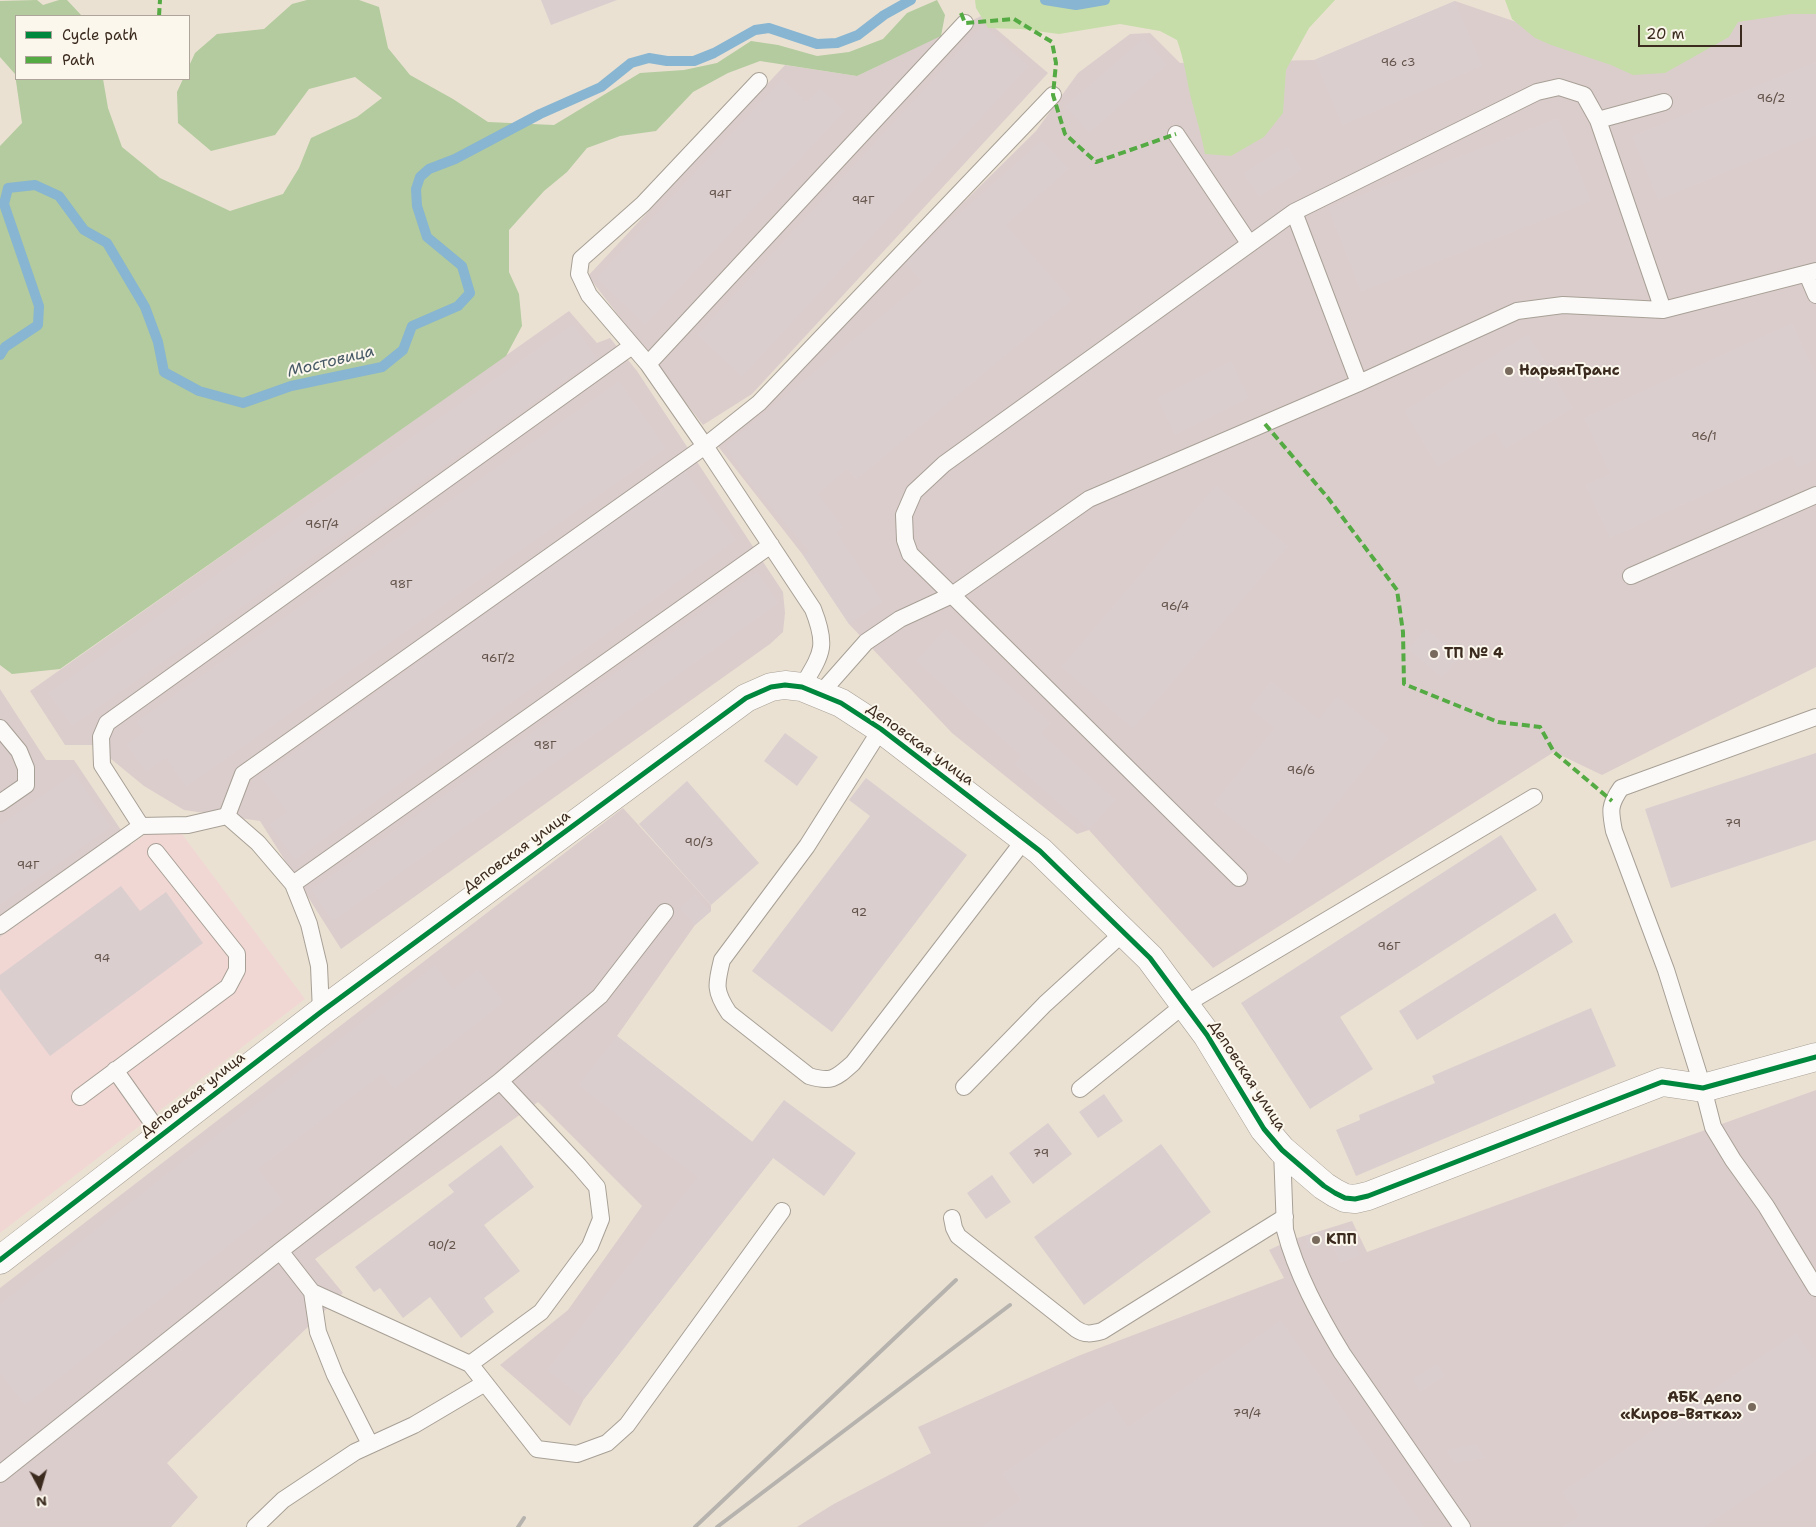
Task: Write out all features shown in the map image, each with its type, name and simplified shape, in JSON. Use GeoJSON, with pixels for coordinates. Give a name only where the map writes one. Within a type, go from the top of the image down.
{"type":"FeatureCollection","features":[{"type":"Feature","properties":{"kind":"street","name":"Деповская улица"},"geometry":{"type":"LineString","coordinates":[[0,1260],[321,1012],[746,698],[771,687],[785,685],[811,691],[841,703],[881,729],[1040,851],[1150,958],[1207,1035],[1264,1129],[1282,1150],[1324,1186],[1345,1198],[1368,1196],[1662,1082],[1703,1088],[1816,1057]]}},
{"type":"Feature","properties":{"kind":"lane"},"geometry":{"type":"LineString","coordinates":[[648,364],[965,23]]}},
{"type":"Feature","properties":{"kind":"lane"},"geometry":{"type":"LineString","coordinates":[[759,82],[643,204],[582,259],[579,274],[589,295],[648,364],[813,609],[821,628],[823,647],[815,666],[811,691]]}},
{"type":"Feature","properties":{"kind":"lane"},"geometry":{"type":"LineString","coordinates":[[1239,878],[910,554],[905,540],[904,515],[914,492],[944,464],[1294,212],[1537,92],[1559,87],[1584,95],[1598,120],[1663,310]]}},
{"type":"Feature","properties":{"kind":"lane"},"geometry":{"type":"LineString","coordinates":[[227,816],[242,774],[705,446],[758,402],[1053,95]]}},
{"type":"Feature","properties":{"kind":"lane"},"geometry":{"type":"LineString","coordinates":[[1598,120],[1664,102]]}},
{"type":"Feature","properties":{"kind":"lane"},"geometry":{"type":"LineString","coordinates":[[1176,134],[1249,243]]}},
{"type":"Feature","properties":{"kind":"lane"},"geometry":{"type":"LineString","coordinates":[[1294,212],[1359,384]]}},
{"type":"Feature","properties":{"kind":"lane"},"geometry":{"type":"LineString","coordinates":[[811,691],[866,642],[900,619],[952,596],[1089,499],[1359,384],[1517,311],[1563,305],[1663,310],[1811,272],[1816,294]]}},
{"type":"Feature","properties":{"kind":"lane"},"geometry":{"type":"LineString","coordinates":[[141,826],[102,765],[101,737],[107,722],[632,346]]}},
{"type":"Feature","properties":{"kind":"lane"},"geometry":{"type":"LineString","coordinates":[[1631,576],[1816,495]]}},
{"type":"Feature","properties":{"kind":"lane"},"geometry":{"type":"LineString","coordinates":[[293,884],[771,545]]}},
{"type":"Feature","properties":{"kind":"lane"},"geometry":{"type":"LineString","coordinates":[[1816,717],[1621,788],[1612,801],[1611,817],[1614,831],[1666,970],[1703,1088],[1713,1127],[1766,1206],[1816,1288]]}},
{"type":"Feature","properties":{"kind":"lane"},"geometry":{"type":"LineString","coordinates":[[0,728],[19,751],[26,768],[26,785],[0,803]]}},
{"type":"Feature","properties":{"kind":"lane"},"geometry":{"type":"LineString","coordinates":[[881,729],[807,846],[722,960],[716,982],[720,999],[728,1013],[809,1076],[823,1080],[838,1076],[853,1063],[1025,839]]}},
{"type":"Feature","properties":{"kind":"lane"},"geometry":{"type":"LineString","coordinates":[[1080,1089],[1184,1005],[1534,797]]}},
{"type":"Feature","properties":{"kind":"lane"},"geometry":{"type":"LineString","coordinates":[[0,926],[141,826],[188,825],[227,816]]}},
{"type":"Feature","properties":{"kind":"lane"},"geometry":{"type":"LineString","coordinates":[[227,816],[258,843],[293,884],[309,924],[319,966],[321,1012]]}},
{"type":"Feature","properties":{"kind":"lane"},"geometry":{"type":"LineString","coordinates":[[80,1097],[228,987],[237,970],[237,954],[156,852]]}},
{"type":"Feature","properties":{"kind":"lane"},"geometry":{"type":"LineString","coordinates":[[0,1474],[280,1251],[500,1081],[600,996],[665,912]]}},
{"type":"Feature","properties":{"kind":"lane"},"geometry":{"type":"LineString","coordinates":[[964,1087],[1045,1004],[1124,932]]}},
{"type":"Feature","properties":{"kind":"lane"},"geometry":{"type":"LineString","coordinates":[[115,1070],[161,1135]]}},
{"type":"Feature","properties":{"kind":"lane"},"geometry":{"type":"LineString","coordinates":[[470,1364],[541,1312],[590,1246],[601,1219],[597,1187],[500,1081]]}},
{"type":"Feature","properties":{"kind":"lane"},"geometry":{"type":"LineString","coordinates":[[1282,1150],[1288,1241],[1305,1285],[1323,1323],[1384,1416],[1462,1527]]}},
{"type":"Feature","properties":{"kind":"lane"},"geometry":{"type":"LineString","coordinates":[[280,1251],[312,1292],[470,1364],[537,1449],[577,1454],[607,1443],[627,1425],[782,1211]]}},
{"type":"Feature","properties":{"kind":"lane"},"geometry":{"type":"LineString","coordinates":[[952,1218],[958,1236],[1076,1329],[1084,1334],[1092,1334],[1102,1331],[1285,1218]]}},
{"type":"Feature","properties":{"kind":"lane"},"geometry":{"type":"LineString","coordinates":[[312,1292],[318,1332],[335,1375],[370,1444]]}},
{"type":"Feature","properties":{"kind":"lane"},"geometry":{"type":"LineString","coordinates":[[255,1527],[283,1500],[355,1452],[414,1425],[485,1383]]}},
{"type":"Feature","properties":{"kind":"shaded area"},"geometry":{"type":"Polygon","coordinates":[[[1816,0],[1816,667],[1602,775],[1554,752],[1213,968],[1089,830],[1077,834],[952,733],[849,624],[803,555],[717,445],[1036,131],[1078,73],[1130,34],[1150,33],[1180,63],[1314,60],[1455,1],[1569,40],[1816,0]]]}},
{"type":"Feature","properties":{"kind":"shaded area"},"geometry":{"type":"Polygon","coordinates":[[[981,16],[1048,73],[752,394],[703,425],[588,276],[785,65],[857,76],[981,16]]]}},
{"type":"Feature","properties":{"kind":"shaded area"},"geometry":{"type":"Polygon","coordinates":[[[569,311],[597,343],[610,338],[637,371],[783,592],[785,613],[783,632],[770,644],[341,949],[260,821],[184,810],[144,786],[94,745],[65,745],[30,691],[569,311]]]}},
{"type":"Feature","properties":{"kind":"shaded area"},"geometry":{"type":"Polygon","coordinates":[[[0,689],[46,760],[74,760],[131,845],[0,937],[0,689]]]}},
{"type":"Feature","properties":{"kind":"shaded area"},"geometry":{"type":"Polygon","coordinates":[[[623,808],[711,905],[711,911],[695,925],[617,1036],[773,1158],[584,1399],[570,1426],[500,1365],[568,1310],[642,1206],[538,1102],[315,1259],[343,1293],[167,1463],[198,1497],[171,1527],[0,1527],[0,1288],[623,808]]]}},
{"type":"Feature","properties":{"kind":"shaded area"},"geometry":{"type":"Polygon","coordinates":[[[149,832],[182,834],[305,999],[0,1233],[0,937],[149,832]]]}},
{"type":"Feature","properties":{"kind":"shaded area"},"geometry":{"type":"Polygon","coordinates":[[[1816,1090],[1816,1527],[797,1527],[832,1505],[931,1453],[918,1427],[1078,1356],[1284,1278],[1269,1250],[1288,1241],[1352,1221],[1367,1252],[1816,1090]]]}},
{"type":"Feature","properties":{"kind":"green space"},"geometry":{"type":"Polygon","coordinates":[[[37,0],[43,5],[59,0],[67,0],[81,15],[15,15],[15,74],[0,57],[0,1],[37,0]]]}},
{"type":"Feature","properties":{"kind":"green space"},"geometry":{"type":"Polygon","coordinates":[[[307,0],[359,0],[379,7],[388,48],[410,75],[453,99],[488,122],[554,125],[640,73],[684,70],[717,63],[751,41],[778,45],[817,56],[849,52],[883,39],[907,13],[937,0],[945,15],[941,36],[857,76],[760,61],[728,73],[693,92],[656,131],[620,136],[587,148],[567,172],[544,191],[509,230],[509,272],[519,294],[522,326],[506,356],[60,669],[12,674],[0,665],[0,146],[22,123],[16,80],[103,80],[108,108],[122,147],[160,178],[230,211],[283,194],[299,168],[311,138],[357,117],[382,98],[355,77],[309,89],[275,135],[211,151],[178,123],[177,92],[183,80],[190,80],[190,64],[195,53],[217,34],[264,29],[292,4],[307,0]]]}},
{"type":"Feature","properties":{"kind":"green space"},"geometry":{"type":"Polygon","coordinates":[[[975,0],[1335,0],[1309,28],[1286,70],[1283,113],[1264,137],[1231,156],[1205,154],[1177,40],[1160,31],[1120,24],[1059,34],[1021,29],[988,28],[976,8],[975,0]]]}},
{"type":"Feature","properties":{"kind":"green space"},"geometry":{"type":"Polygon","coordinates":[[[1505,0],[1816,0],[1816,14],[1791,14],[1738,22],[1729,37],[1665,73],[1633,75],[1611,65],[1535,38],[1512,19],[1505,0]]]}},
{"type":"Feature","properties":{"kind":"building"},"geometry":{"type":"Polygon","coordinates":[[[541,0],[617,0],[551,25],[541,0]]]}},
{"type":"Feature","properties":{"kind":"building"},"geometry":{"type":"Polygon","coordinates":[[[1455,1],[1482,66],[1342,125],[1315,60],[1455,1]]]}},
{"type":"Feature","properties":{"kind":"building"},"geometry":{"type":"Polygon","coordinates":[[[983,25],[1029,66],[742,377],[697,335],[983,25]]]}},
{"type":"Feature","properties":{"kind":"building"},"geometry":{"type":"Polygon","coordinates":[[[1144,38],[1167,65],[1089,133],[1065,106],[1144,38]]]}},
{"type":"Feature","properties":{"kind":"building"},"geometry":{"type":"Polygon","coordinates":[[[1816,62],[1816,135],[1658,200],[1632,136],[1816,62]]]}},
{"type":"Feature","properties":{"kind":"building"},"geometry":{"type":"Polygon","coordinates":[[[782,79],[807,102],[820,88],[845,111],[645,325],[596,278],[782,79]]]}},
{"type":"Feature","properties":{"kind":"building"},"geometry":{"type":"Polygon","coordinates":[[[1558,118],[1591,201],[1361,292],[1328,208],[1558,118]]]}},
{"type":"Feature","properties":{"kind":"building"},"geometry":{"type":"Polygon","coordinates":[[[1042,140],[1069,169],[1006,225],[1072,300],[856,480],[847,469],[818,494],[843,527],[837,533],[883,602],[849,624],[803,555],[809,551],[749,482],[725,446],[922,282],[904,262],[1042,140]]]}},
{"type":"Feature","properties":{"kind":"building"},"geometry":{"type":"Polygon","coordinates":[[[1287,146],[1302,170],[1259,197],[1243,173],[1287,146]]]}},
{"type":"Feature","properties":{"kind":"building"},"geometry":{"type":"Polygon","coordinates":[[[1792,323],[1816,374],[1816,459],[1797,468],[1792,455],[1610,538],[1585,485],[1610,474],[1584,418],[1792,323]]]}},
{"type":"Feature","properties":{"kind":"building"},"geometry":{"type":"Polygon","coordinates":[[[573,324],[597,358],[72,726],[48,693],[573,324]]]}},
{"type":"Feature","properties":{"kind":"building","name":"НарьянТранс"},"geometry":{"type":"Polygon","coordinates":[[[1528,334],[1573,408],[1505,449],[1495,432],[1438,467],[1404,411],[1528,334]]]}},
{"type":"Feature","properties":{"kind":"building"},"geometry":{"type":"Polygon","coordinates":[[[1231,361],[1249,398],[1175,435],[1157,398],[1231,361]]]}},
{"type":"Feature","properties":{"kind":"building"},"geometry":{"type":"Polygon","coordinates":[[[619,381],[666,448],[186,787],[166,758],[146,772],[126,744],[144,732],[136,722],[619,381]]]}},
{"type":"Feature","properties":{"kind":"building"},"geometry":{"type":"Polygon","coordinates":[[[684,469],[736,540],[295,860],[269,824],[287,812],[261,777],[684,469]]]}},
{"type":"Feature","properties":{"kind":"building"},"geometry":{"type":"Polygon","coordinates":[[[1216,485],[1288,546],[1133,729],[1061,667],[1216,485]]]}},
{"type":"Feature","properties":{"kind":"building"},"geometry":{"type":"Polygon","coordinates":[[[757,572],[779,603],[333,921],[311,890],[757,572]]]}},
{"type":"Feature","properties":{"kind":"building"},"geometry":{"type":"Polygon","coordinates":[[[946,628],[1051,723],[1041,733],[1116,800],[1089,830],[1014,764],[1021,756],[916,661],[946,628]]]}},
{"type":"Feature","properties":{"kind":"building","name":"ТП № 4"},"geometry":{"type":"Polygon","coordinates":[[[1426,628],[1460,658],[1442,678],[1408,649],[1426,628]]]}},
{"type":"Feature","properties":{"kind":"building"},"geometry":{"type":"Polygon","coordinates":[[[1271,681],[1319,719],[1337,696],[1389,738],[1289,864],[1213,804],[1274,728],[1249,708],[1271,681]]]}},
{"type":"Feature","properties":{"kind":"building"},"geometry":{"type":"Polygon","coordinates":[[[785,733],[818,757],[797,786],[764,761],[785,733]]]}},
{"type":"Feature","properties":{"kind":"building"},"geometry":{"type":"Polygon","coordinates":[[[1816,753],[1816,840],[1671,888],[1645,809],[1816,753]]]}},
{"type":"Feature","properties":{"kind":"building"},"geometry":{"type":"Polygon","coordinates":[[[74,773],[111,827],[0,905],[0,825],[74,773]]]}},
{"type":"Feature","properties":{"kind":"building"},"geometry":{"type":"Polygon","coordinates":[[[866,778],[967,855],[832,1032],[752,971],[870,816],[849,800],[866,778]]]}},
{"type":"Feature","properties":{"kind":"building"},"geometry":{"type":"Polygon","coordinates":[[[687,781],[759,863],[711,905],[639,824],[687,781]]]}},
{"type":"Feature","properties":{"kind":"building"},"geometry":{"type":"Polygon","coordinates":[[[1501,835],[1537,890],[1340,1017],[1373,1069],[1310,1109],[1241,1003],[1501,835]]]}},
{"type":"Feature","properties":{"kind":"building"},"geometry":{"type":"Polygon","coordinates":[[[121,886],[140,911],[166,892],[203,943],[50,1056],[0,989],[0,975],[121,886]]]}},
{"type":"Feature","properties":{"kind":"building"},"geometry":{"type":"Polygon","coordinates":[[[695,894],[711,911],[695,925],[679,908],[695,894]]]}},
{"type":"Feature","properties":{"kind":"building"},"geometry":{"type":"Polygon","coordinates":[[[1555,913],[1573,942],[1417,1040],[1399,1011],[1555,913]]]}},
{"type":"Feature","properties":{"kind":"building"},"geometry":{"type":"Polygon","coordinates":[[[435,965],[453,989],[478,969],[504,1002],[394,1089],[382,1074],[258,1169],[284,1202],[25,1405],[0,1373],[0,1304],[435,965]]]}},
{"type":"Feature","properties":{"kind":"building"},"geometry":{"type":"Polygon","coordinates":[[[1591,1008],[1616,1066],[1356,1176],[1336,1130],[1360,1120],[1359,1115],[1435,1083],[1432,1076],[1591,1008]]]}},
{"type":"Feature","properties":{"kind":"building"},"geometry":{"type":"Polygon","coordinates":[[[617,1036],[752,1142],[784,1100],[856,1153],[824,1196],[773,1158],[584,1399],[547,1370],[697,1177],[578,1085],[617,1036]]]}},
{"type":"Feature","properties":{"kind":"building"},"geometry":{"type":"Polygon","coordinates":[[[1104,1094],[1123,1121],[1098,1138],[1079,1112],[1104,1094]]]}},
{"type":"Feature","properties":{"kind":"building"},"geometry":{"type":"Polygon","coordinates":[[[1048,1123],[1072,1154],[1033,1184],[1009,1153],[1048,1123]]]}},
{"type":"Feature","properties":{"kind":"building"},"geometry":{"type":"Polygon","coordinates":[[[1161,1144],[1211,1212],[1084,1305],[1034,1237],[1161,1144]]]}},
{"type":"Feature","properties":{"kind":"building"},"geometry":{"type":"Polygon","coordinates":[[[501,1145],[534,1187],[484,1225],[520,1271],[484,1298],[494,1312],[461,1338],[430,1297],[403,1318],[380,1288],[374,1292],[355,1267],[454,1192],[448,1185],[501,1145]]]}},
{"type":"Feature","properties":{"kind":"building"},"geometry":{"type":"Polygon","coordinates":[[[992,1175],[1011,1202],[986,1219],[967,1193],[992,1175]]]}},
{"type":"Feature","properties":{"kind":"building"},"geometry":{"type":"Polygon","coordinates":[[[1349,1227],[1360,1255],[1340,1263],[1329,1235],[1349,1227]]]}},
{"type":"Feature","properties":{"kind":"building","name":"КПП"},"geometry":{"type":"Polygon","coordinates":[[[1324,1230],[1328,1244],[1308,1249],[1305,1236],[1324,1230]]]}},
{"type":"Feature","properties":{"kind":"building"},"geometry":{"type":"Polygon","coordinates":[[[1281,1320],[1424,1527],[981,1527],[1021,1500],[1002,1474],[1110,1400],[1128,1427],[1281,1320]]]}},
{"type":"Feature","properties":{"kind":"building","name":"АБК депо «Киров-Вятка»"},"geometry":{"type":"Polygon","coordinates":[[[1796,1333],[1816,1362],[1816,1451],[1704,1527],[1562,1527],[1579,1516],[1562,1492],[1796,1333]]]}},
{"type":"Feature","properties":{"kind":"building"},"geometry":{"type":"Polygon","coordinates":[[[1437,1364],[1445,1376],[1420,1392],[1412,1379],[1437,1364]]]}},
{"type":"Feature","properties":{"kind":"building"},"geometry":{"type":"Polygon","coordinates":[[[1476,1444],[1485,1458],[1454,1463],[1446,1450],[1476,1444]]]}},
{"type":"Feature","properties":{"kind":"waterway","name":"Мостовица"},"geometry":{"type":"LineString","coordinates":[[0,355],[5,347],[38,325],[39,306],[4,204],[8,188],[35,185],[59,196],[84,230],[107,243],[145,307],[158,342],[164,372],[199,391],[243,403],[291,386],[382,367],[403,350],[412,326],[458,306],[470,293],[462,266],[427,237],[417,206],[416,189],[420,177],[429,169],[455,159],[540,114],[601,87],[631,63],[649,58],[667,61],[694,61],[714,53],[755,30],[769,28],[817,44],[837,43],[858,35],[884,15],[911,0]]}},
{"type":"Feature","properties":{"kind":"waterway","name":"Мостовица"},"geometry":{"type":"LineString","coordinates":[[1045,0],[1076,5],[1105,0]]}},
{"type":"Feature","properties":{"kind":"railway"},"geometry":{"type":"LineString","coordinates":[[695,1527],[956,1280]]}},
{"type":"Feature","properties":{"kind":"railway"},"geometry":{"type":"LineString","coordinates":[[717,1527],[1010,1305]]}},
{"type":"Feature","properties":{"kind":"railway"},"geometry":{"type":"LineString","coordinates":[[518,1527],[524,1518]]}},
{"type":"Feature","properties":{"kind":"marked path"},"geometry":{"type":"LineString","coordinates":[[159,15],[160,0]]}},
{"type":"Feature","properties":{"kind":"marked path"},"geometry":{"type":"LineString","coordinates":[[961,13],[965,23],[1014,19],[1052,42],[1056,63],[1053,95],[1065,134],[1096,162],[1176,134]]}},
{"type":"Feature","properties":{"kind":"marked path"},"geometry":{"type":"LineString","coordinates":[[1265,424],[1328,498],[1397,590],[1403,632],[1404,684],[1498,722],[1540,727],[1554,752],[1612,801]]}},
{"type":"Feature","properties":{"kind":"cycle path"},"geometry":{"type":"LineString","coordinates":[[0,1260],[321,1012],[746,698],[771,687],[785,685],[802,687],[841,703],[881,729],[1040,851],[1150,958],[1207,1035],[1264,1129],[1282,1150],[1324,1186],[1345,1198],[1355,1199],[1368,1196],[1662,1082],[1703,1088],[1816,1057]]}},
{"type":"Feature","properties":{"kind":"place","name":"НарьянТранс"},"geometry":{"type":"Point","coordinates":[1509,371]}},
{"type":"Feature","properties":{"kind":"place","name":"ТП № 4"},"geometry":{"type":"Point","coordinates":[1434,654]}},
{"type":"Feature","properties":{"kind":"place","name":"КПП"},"geometry":{"type":"Point","coordinates":[1316,1240]}},
{"type":"Feature","properties":{"kind":"place","name":"АБК депо «Киров-Вятка»"},"geometry":{"type":"Point","coordinates":[1752,1407]}}]}
